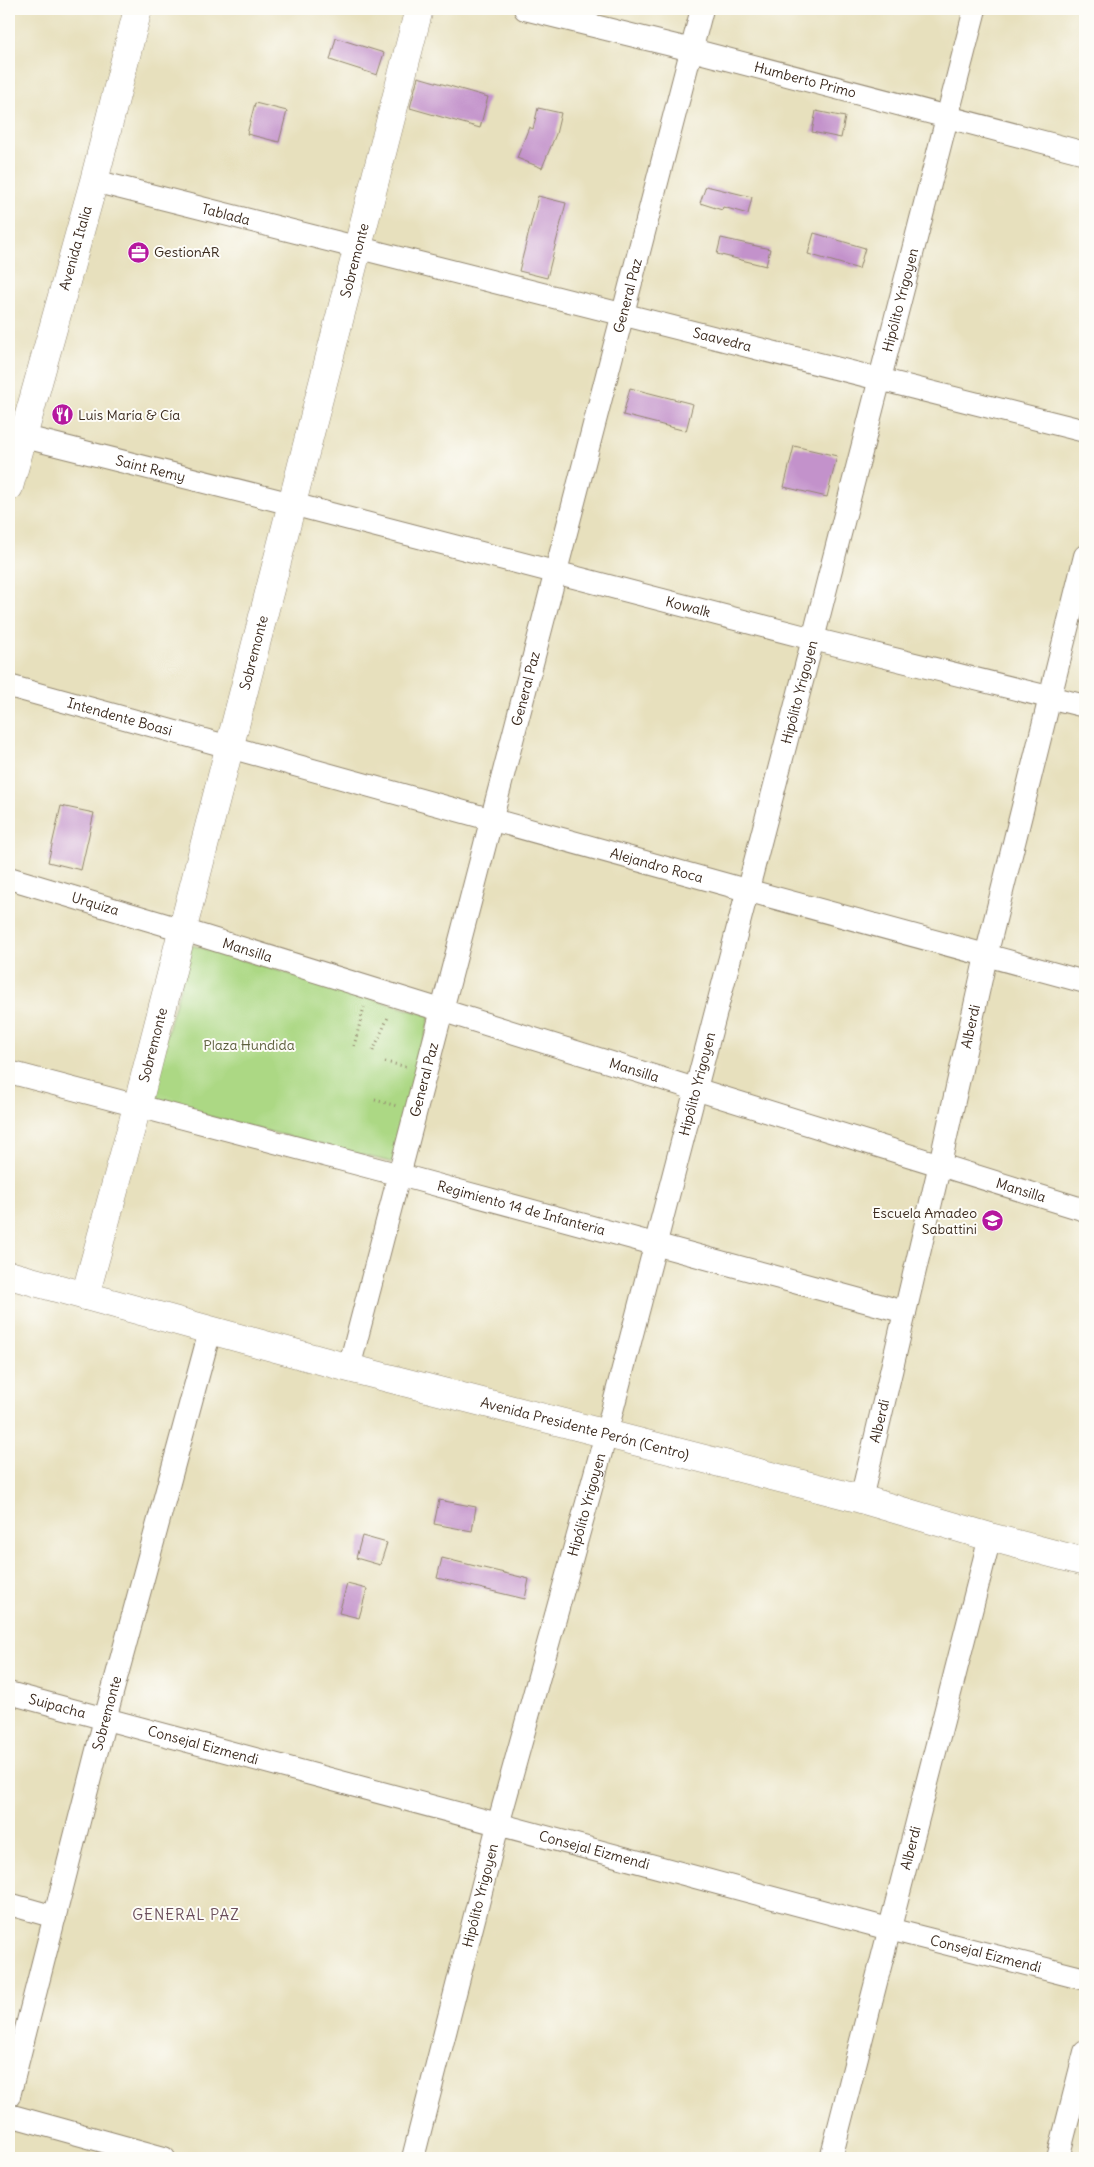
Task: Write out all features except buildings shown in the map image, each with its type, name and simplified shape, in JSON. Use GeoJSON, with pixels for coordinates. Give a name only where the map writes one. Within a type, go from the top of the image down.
{"type":"FeatureCollection","features":[{"type":"Feature","properties":{"kind":"main road","name":"Avenida Italia"},"geometry":{"type":"LineString","coordinates":[[9,487],[15,435],[94,181],[138,9]]}},
{"type":"Feature","properties":{"kind":"main road","name":"Sobremonte"},"geometry":{"type":"LineString","coordinates":[[85,1296],[183,930],[419,9]]}},
{"type":"Feature","properties":{"kind":"main road","name":"Avenida Presidente Perón (Centro)"},"geometry":{"type":"LineString","coordinates":[[9,1276],[349,1368],[861,1499],[990,1537],[1085,1562]]}},
{"type":"Feature","properties":{"kind":"street","name":"Humberto Primo"},"geometry":{"type":"LineString","coordinates":[[524,9],[692,50],[1085,153]]}},
{"type":"Feature","properties":{"kind":"street","name":"General Paz"},"geometry":{"type":"LineString","coordinates":[[349,1368],[702,9]]}},
{"type":"Feature","properties":{"kind":"street","name":"Hipólito Yrigoyen"},"geometry":{"type":"LineString","coordinates":[[413,2158],[498,1825],[606,1434],[975,9]]}},
{"type":"Feature","properties":{"kind":"street","name":"Tablada"},"geometry":{"type":"LineString","coordinates":[[94,181],[359,246]]}},
{"type":"Feature","properties":{"kind":"street","name":"Saavedra"},"geometry":{"type":"LineString","coordinates":[[359,246],[1085,431]]}},
{"type":"Feature","properties":{"kind":"street","name":"Saint Remy"},"geometry":{"type":"LineString","coordinates":[[15,435],[292,504]]}},
{"type":"Feature","properties":{"kind":"street","name":"Kowalk"},"geometry":{"type":"LineString","coordinates":[[292,504],[556,574],[1085,706]]}},
{"type":"Feature","properties":{"kind":"street","name":"Alberdi"},"geometry":{"type":"LineString","coordinates":[[861,1499],[940,1164],[986,956],[1085,556]]}},
{"type":"Feature","properties":{"kind":"street","name":"Intendente Boasi"},"geometry":{"type":"LineString","coordinates":[[9,686],[230,746]]}},
{"type":"Feature","properties":{"kind":"street","name":"Alejandro Roca"},"geometry":{"type":"LineString","coordinates":[[230,746],[746,890],[1085,982]]}},
{"type":"Feature","properties":{"kind":"street","name":"Urquiza"},"geometry":{"type":"LineString","coordinates":[[9,878],[183,930]]}},
{"type":"Feature","properties":{"kind":"street","name":"Mansilla"},"geometry":{"type":"LineString","coordinates":[[183,930],[1085,1210]]}},
{"type":"Feature","properties":{"kind":"street","name":"Regimiento 14 de Infanteria"},"geometry":{"type":"LineString","coordinates":[[9,1072],[400,1175],[905,1312]]}},
{"type":"Feature","properties":{"kind":"street","name":"Sobremonte"},"geometry":{"type":"LineString","coordinates":[[9,2096],[105,1719],[210,1331]]}},
{"type":"Feature","properties":{"kind":"street","name":"Alberdi"},"geometry":{"type":"LineString","coordinates":[[831,2158],[990,1537]]}},
{"type":"Feature","properties":{"kind":"street","name":"Suipacha"},"geometry":{"type":"LineString","coordinates":[[9,1693],[105,1719]]}},
{"type":"Feature","properties":{"kind":"street","name":"Consejal Eizmendi"},"geometry":{"type":"LineString","coordinates":[[105,1719],[889,1930],[1085,1979]]}},
{"type":"Feature","properties":{"kind":"street"},"geometry":{"type":"LineString","coordinates":[[9,1904],[55,1917]]}},
{"type":"Feature","properties":{"kind":"street"},"geometry":{"type":"LineString","coordinates":[[1058,2158],[1085,2052]]}},
{"type":"Feature","properties":{"kind":"street"},"geometry":{"type":"LineString","coordinates":[[9,2115],[164,2158]]}},
{"type":"Feature","properties":{"kind":"path"},"geometry":{"type":"LineString","coordinates":[[354,1046],[364,1007]]}},
{"type":"Feature","properties":{"kind":"path"},"geometry":{"type":"LineString","coordinates":[[373,1051],[390,1014]]}},
{"type":"Feature","properties":{"kind":"path"},"geometry":{"type":"LineString","coordinates":[[385,1062],[408,1067]]}},
{"type":"Feature","properties":{"kind":"path"},"geometry":{"type":"LineString","coordinates":[[375,1100],[397,1106]]}},
{"type":"Feature","properties":{"kind":"green space","name":"Plaza Hundida"},"geometry":{"type":"Polygon","coordinates":[[[192,945],[430,1016],[394,1163],[148,1101],[192,945]]]}},
{"type":"Feature","properties":{"kind":"place","name":"GestionAR"},"geometry":{"type":"Point","coordinates":[138,252]}},
{"type":"Feature","properties":{"kind":"place","name":"Luis María & Cía"},"geometry":{"type":"Point","coordinates":[62,415]}},
{"type":"Feature","properties":{"kind":"place","name":"Escuela Amadeo Sabattini"},"geometry":{"type":"Point","coordinates":[993,1221]}},
{"type":"Feature","properties":{"kind":"district","name":"GENERAL PAZ"},"geometry":{"type":"Point","coordinates":[186,1915]}}]}
